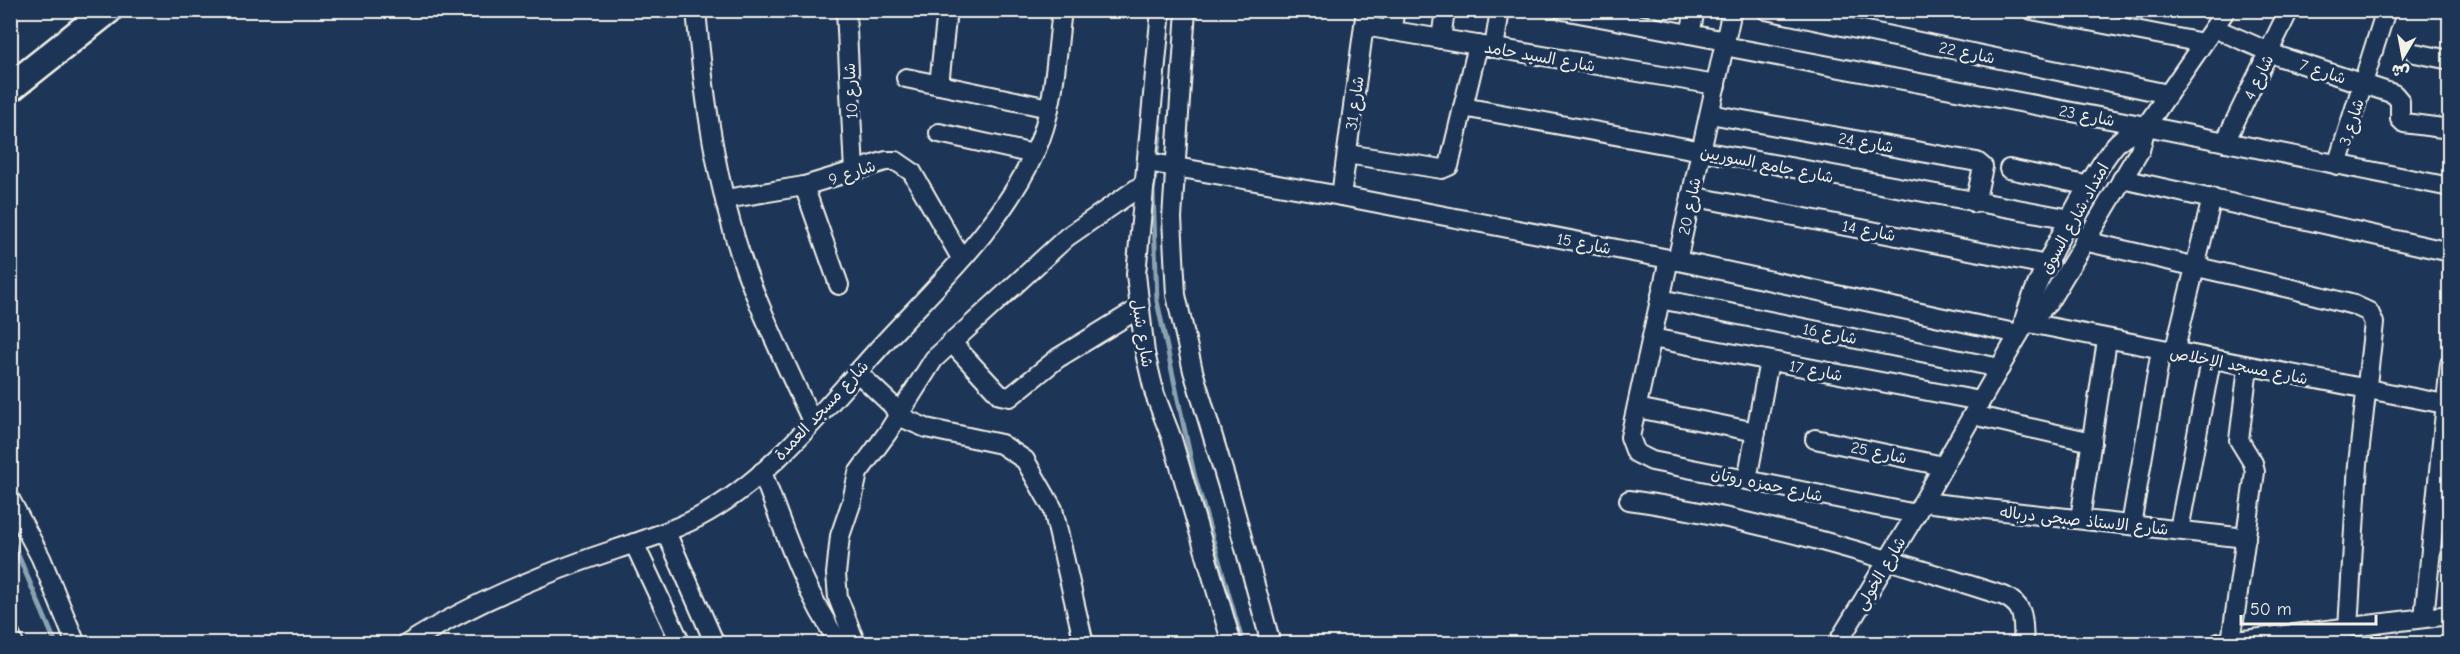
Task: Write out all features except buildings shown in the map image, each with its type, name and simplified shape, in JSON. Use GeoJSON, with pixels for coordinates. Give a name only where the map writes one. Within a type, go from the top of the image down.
{"type":"FeatureCollection","features":[{"type":"Feature","properties":{"kind":"main road"},"geometry":{"type":"LineString","coordinates":[[10,88],[108,10]]}},
{"type":"Feature","properties":{"kind":"street"},"geometry":{"type":"LineString","coordinates":[[696,10],[710,125],[726,199],[745,269],[777,347],[812,421]]}},
{"type":"Feature","properties":{"kind":"street","name":"شارع 10"},"geometry":{"type":"LineString","coordinates":[[846,10],[854,172]]}},
{"type":"Feature","properties":{"kind":"street"},"geometry":{"type":"LineString","coordinates":[[939,85],[947,10]]}},
{"type":"Feature","properties":{"kind":"street","name":"شارع مسجد العمدة"},"geometry":{"type":"LineString","coordinates":[[413,642],[515,587],[666,532],[700,516],[733,496],[762,472],[812,421],[989,225],[1034,154],[1049,108],[1062,10]]}},
{"type":"Feature","properties":{"kind":"street","name":"شارع شبل"},"geometry":{"type":"LineString","coordinates":[[1161,10],[1136,274],[1138,309],[1155,395],[1175,448],[1224,640]]}},
{"type":"Feature","properties":{"kind":"street"},"geometry":{"type":"LineString","coordinates":[[1186,10],[1173,257],[1183,333],[1271,644]]}},
{"type":"Feature","properties":{"kind":"street"},"geometry":{"type":"LineString","coordinates":[[1391,31],[1395,10]]}},
{"type":"Feature","properties":{"kind":"street"},"geometry":{"type":"LineString","coordinates":[[1441,39],[1445,10]]}},
{"type":"Feature","properties":{"kind":"street"},"geometry":{"type":"LineString","coordinates":[[1347,154],[1442,169],[1449,166],[1463,107],[1500,10]]}},
{"type":"Feature","properties":{"kind":"street"},"geometry":{"type":"LineString","coordinates":[[1690,34],[1695,10]]}},
{"type":"Feature","properties":{"kind":"street","name":"شارع 20"},"geometry":{"type":"LineString","coordinates":[[1630,437],[1660,299],[1691,196],[1732,10]]}},
{"type":"Feature","properties":{"kind":"street","name":"شارع 22"},"geometry":{"type":"LineString","coordinates":[[1766,10],[2168,94]]}},
{"type":"Feature","properties":{"kind":"street"},"geometry":{"type":"LineString","coordinates":[[2032,10],[2203,43]]}},
{"type":"Feature","properties":{"kind":"street","name":"امتداد شارع السوق"},"geometry":{"type":"LineString","coordinates":[[1919,508],[2024,328],[2048,303],[2140,150],[2146,126],[2226,10]]}},
{"type":"Feature","properties":{"kind":"street","name":"شارع 4"},"geometry":{"type":"LineString","coordinates":[[2225,142],[2289,10]]}},
{"type":"Feature","properties":{"kind":"street","name":"شارع 3"},"geometry":{"type":"LineString","coordinates":[[2337,165],[2386,10]]}},
{"type":"Feature","properties":{"kind":"street","name":"شارع 23"},"geometry":{"type":"LineString","coordinates":[[1568,11],[1635,17],[1725,43],[2450,187]]}},
{"type":"Feature","properties":{"kind":"street","name":"شارع السيد حامد"},"geometry":{"type":"LineString","coordinates":[[1365,18],[1391,31],[1716,85]]}},
{"type":"Feature","properties":{"kind":"street","name":"شارع 31"},"geometry":{"type":"LineString","coordinates":[[1341,196],[1365,18]]}},
{"type":"Feature","properties":{"kind":"street","name":"شارع 7"},"geometry":{"type":"LineString","coordinates":[[2214,28],[2270,53],[2398,98],[2398,113],[2404,123],[2450,129]]}},
{"type":"Feature","properties":{"kind":"street"},"geometry":{"type":"LineString","coordinates":[[2415,53],[2450,60]]}},
{"type":"Feature","properties":{"kind":"street"},"geometry":{"type":"LineString","coordinates":[[906,78],[1049,108]]}},
{"type":"Feature","properties":{"kind":"street","name":"شارع جامع السوريين"},"geometry":{"type":"LineString","coordinates":[[1463,107],[2071,219]]}},
{"type":"Feature","properties":{"kind":"street","name":"شارع 24"},"geometry":{"type":"LineString","coordinates":[[1710,114],[1977,162],[1983,167],[1975,203]]}},
{"type":"Feature","properties":{"kind":"street","name":"امتداد شارع السوق"},"geometry":{"type":"LineString","coordinates":[[2024,328],[2026,310],[2047,265],[2090,186],[2118,141],[2146,126]]}},
{"type":"Feature","properties":{"kind":"street"},"geometry":{"type":"LineString","coordinates":[[939,133],[1034,154]]}},
{"type":"Feature","properties":{"kind":"street","name":"شارع 9"},"geometry":{"type":"LineString","coordinates":[[726,199],[804,186],[886,161],[905,165],[912,172],[961,258]]}},
{"type":"Feature","properties":{"kind":"street","name":"شارع 15"},"geometry":{"type":"LineString","coordinates":[[1147,162],[1341,196],[2024,328]]}},
{"type":"Feature","properties":{"kind":"street"},"geometry":{"type":"LineString","coordinates":[[2009,169],[2090,186]]}},
{"type":"Feature","properties":{"kind":"street"},"geometry":{"type":"LineString","coordinates":[[2122,179],[2450,252]]}},
{"type":"Feature","properties":{"kind":"street"},"geometry":{"type":"LineString","coordinates":[[856,644],[838,598],[836,574],[840,536],[852,501],[858,473],[898,416],[920,377],[951,342],[1067,237],[1145,183]]}},
{"type":"Feature","properties":{"kind":"street"},"geometry":{"type":"LineString","coordinates":[[804,186],[839,285]]}},
{"type":"Feature","properties":{"kind":"street","name":"شارع 14"},"geometry":{"type":"LineString","coordinates":[[1691,196],[2047,265]]}},
{"type":"Feature","properties":{"kind":"street"},"geometry":{"type":"LineString","coordinates":[[2130,525],[2168,352],[2196,267],[2212,198]]}},
{"type":"Feature","properties":{"kind":"street"},"geometry":{"type":"LineString","coordinates":[[2084,241],[2364,308],[2374,323],[2358,464],[2348,628]]}},
{"type":"Feature","properties":{"kind":"street","name":"شارع 16"},"geometry":{"type":"LineString","coordinates":[[1660,299],[2000,368]]}},
{"type":"Feature","properties":{"kind":"street"},"geometry":{"type":"LineString","coordinates":[[951,342],[1000,395],[1010,397],[1058,358],[1138,309]]}},
{"type":"Feature","properties":{"kind":"street","name":"شارع مسجد الإخلاص"},"geometry":{"type":"LineString","coordinates":[[2024,328],[2107,340],[2447,405]]}},
{"type":"Feature","properties":{"kind":"street","name":"شارع 17"},"geometry":{"type":"LineString","coordinates":[[1652,338],[1769,361],[1976,408],[2092,442]]}},
{"type":"Feature","properties":{"kind":"street"},"geometry":{"type":"LineString","coordinates":[[2080,519],[2107,340]]}},
{"type":"Feature","properties":{"kind":"street"},"geometry":{"type":"LineString","coordinates":[[2179,530],[2211,360]]}},
{"type":"Feature","properties":{"kind":"street"},"geometry":{"type":"LineString","coordinates":[[1747,480],[1769,361]]}},
{"type":"Feature","properties":{"kind":"street"},"geometry":{"type":"LineString","coordinates":[[2424,618],[2444,480],[2450,364]]}},
{"type":"Feature","properties":{"kind":"street"},"geometry":{"type":"LineString","coordinates":[[2248,367],[2239,440],[2253,463],[2255,472],[2246,537],[2225,643],[2450,615]]}},
{"type":"Feature","properties":{"kind":"street"},"geometry":{"type":"LineString","coordinates":[[857,372],[893,406],[898,416],[926,428],[1001,444],[1025,460],[1053,509],[1084,644]]}},
{"type":"Feature","properties":{"kind":"street"},"geometry":{"type":"LineString","coordinates":[[1637,408],[1756,432]]}},
{"type":"Feature","properties":{"kind":"street","name":"شارع حمزه روتان"},"geometry":{"type":"LineString","coordinates":[[1630,437],[1636,453],[1643,459],[1747,480],[1919,508]]}},
{"type":"Feature","properties":{"kind":"street","name":"شارع 25"},"geometry":{"type":"LineString","coordinates":[[1815,438],[1944,466]]}},
{"type":"Feature","properties":{"kind":"street"},"geometry":{"type":"LineString","coordinates":[[762,472],[783,534],[840,644]]}},
{"type":"Feature","properties":{"kind":"street"},"geometry":{"type":"LineString","coordinates":[[10,499],[41,558],[76,644]]}},
{"type":"Feature","properties":{"kind":"street"},"geometry":{"type":"LineString","coordinates":[[1629,500],[1700,510],[1888,561],[2014,601],[2021,609],[2024,644]]}},
{"type":"Feature","properties":{"kind":"street","name":"شارع الاستاذ صبحى درباله"},"geometry":{"type":"LineString","coordinates":[[1919,508],[2080,519],[2246,537]]}},
{"type":"Feature","properties":{"kind":"street","name":"شارع الخولى"},"geometry":{"type":"LineString","coordinates":[[1838,644],[1919,508]]}},
{"type":"Feature","properties":{"kind":"street"},"geometry":{"type":"LineString","coordinates":[[666,532],[715,644]]}},
{"type":"Feature","properties":{"kind":"street"},"geometry":{"type":"LineString","coordinates":[[634,543],[681,644]]}},
{"type":"Feature","properties":{"kind":"street"},"geometry":{"type":"LineString","coordinates":[[10,635],[14,644]]}},
{"type":"Feature","properties":{"kind":"waterway"},"geometry":{"type":"LineString","coordinates":[[1161,127],[1153,191],[1157,301],[1194,474],[1243,644]]}},
{"type":"Feature","properties":{"kind":"waterway"},"geometry":{"type":"LineString","coordinates":[[10,536],[56,644]]}}]}
